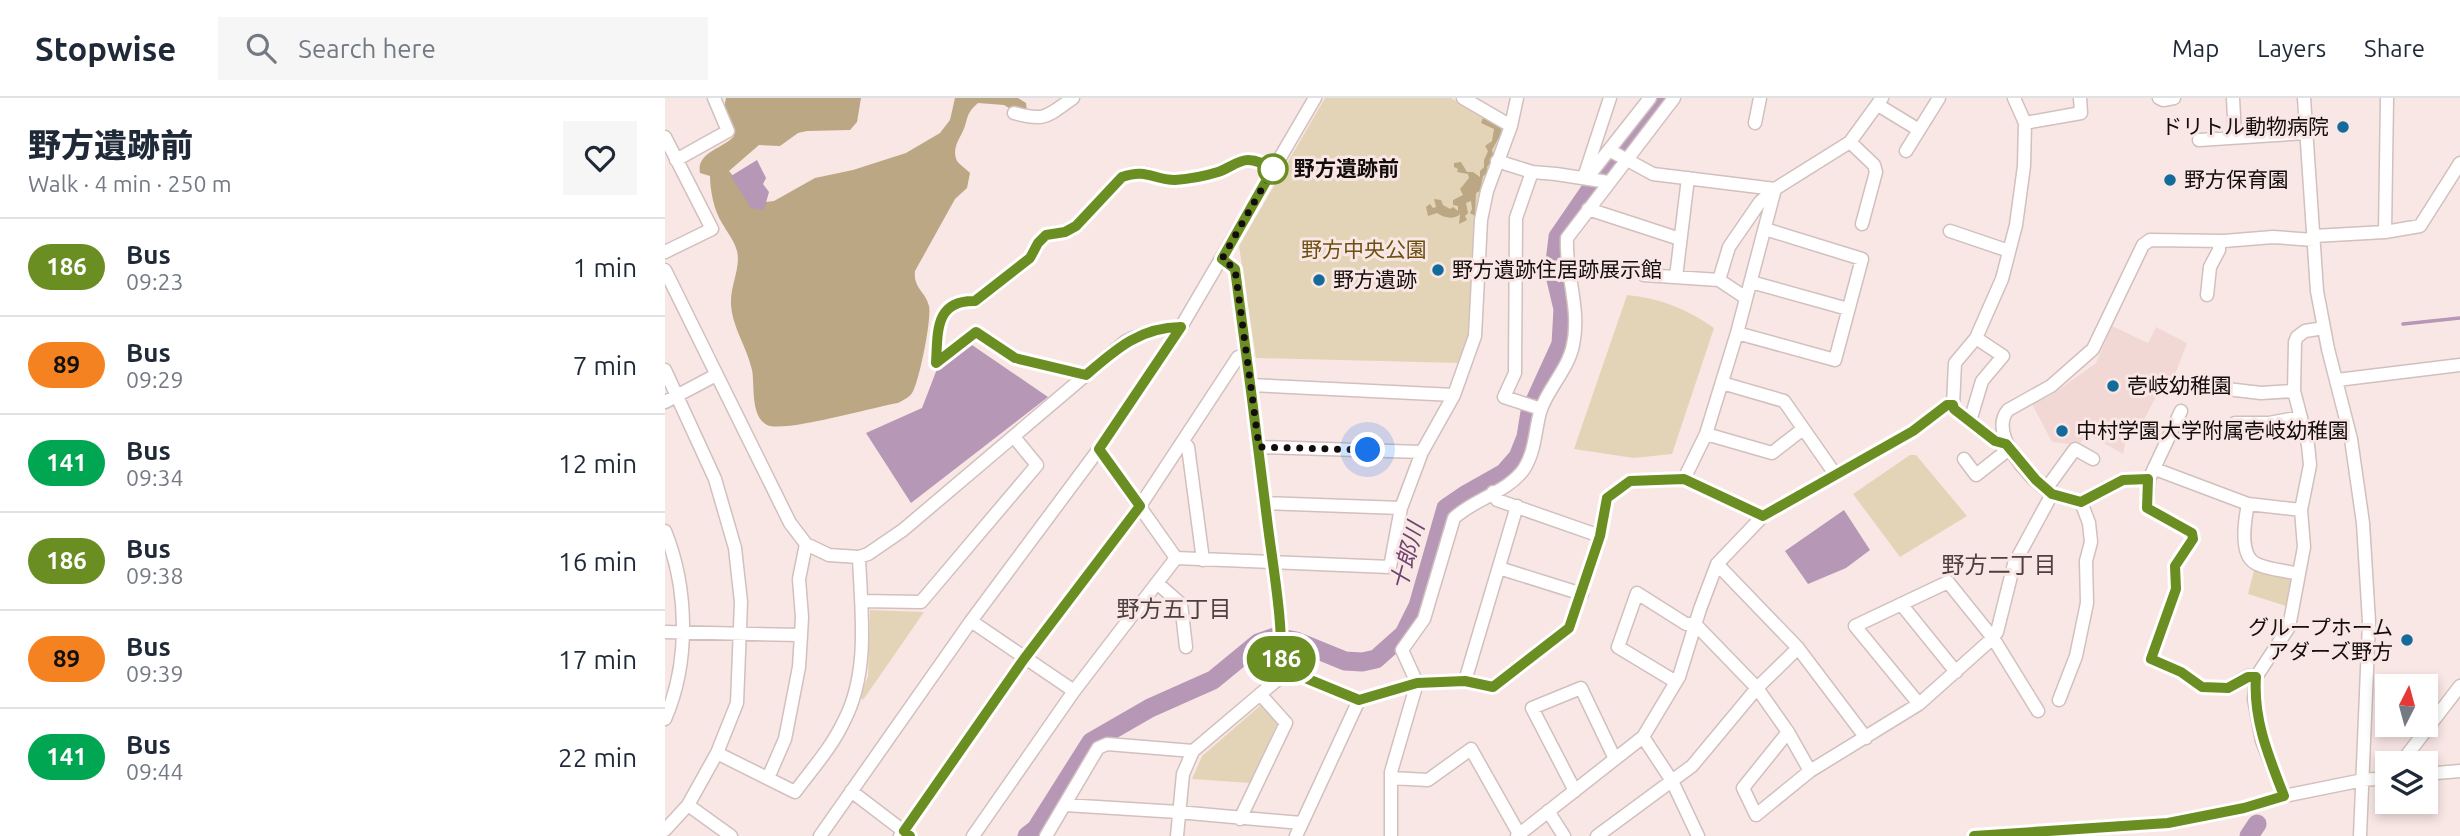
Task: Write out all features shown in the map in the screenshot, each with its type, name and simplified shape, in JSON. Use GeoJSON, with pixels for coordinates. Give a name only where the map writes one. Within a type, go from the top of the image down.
{"type":"FeatureCollection","features":[{"type":"Feature","properties":{"kind":"street"},"geometry":{"type":"LineString","coordinates":[[676,160],[729,131],[714,98]]}},
{"type":"Feature","properties":{"kind":"street"},"geometry":{"type":"LineString","coordinates":[[1014,113],[1035,119],[1048,116],[1073,98]]}},
{"type":"Feature","properties":{"kind":"street"},"geometry":{"type":"LineString","coordinates":[[820,836],[971,621],[1099,449],[1181,327],[1315,98]]}},
{"type":"Feature","properties":{"kind":"street"},"geometry":{"type":"LineString","coordinates":[[1463,98],[1511,126]]}},
{"type":"Feature","properties":{"kind":"street"},"geometry":{"type":"LineString","coordinates":[[1176,558],[1390,568],[1401,508],[1422,452],[1454,395],[1475,336],[1481,220],[1486,191],[1511,126],[1517,98]]}},
{"type":"Feature","properties":{"kind":"street"},"geometry":{"type":"LineString","coordinates":[[1585,178],[1610,98]]}},
{"type":"Feature","properties":{"kind":"street"},"geometry":{"type":"LineString","coordinates":[[1585,178],[1650,98]]}},
{"type":"Feature","properties":{"kind":"street"},"geometry":{"type":"LineString","coordinates":[[1391,836],[1391,772],[1417,683],[1402,650],[1425,619],[1454,518],[1512,480],[1524,469],[1533,449],[1541,410],[1561,375],[1573,345],[1573,299],[1566,257],[1567,238],[1674,98]]}},
{"type":"Feature","properties":{"kind":"street"},"geometry":{"type":"LineString","coordinates":[[1755,123],[1760,98]]}},
{"type":"Feature","properties":{"kind":"street"},"geometry":{"type":"LineString","coordinates":[[1906,151],[1939,98]]}},
{"type":"Feature","properties":{"kind":"street"},"geometry":{"type":"LineString","coordinates":[[2007,446],[1995,441],[1954,409],[1953,405],[1955,363],[1976,338],[2002,279],[2016,225],[2025,123],[2014,98]]}},
{"type":"Feature","properties":{"kind":"street"},"geometry":{"type":"LineString","coordinates":[[2025,123],[2081,113],[2080,98]]}},
{"type":"Feature","properties":{"kind":"street"},"geometry":{"type":"LineString","coordinates":[[2159,98],[2175,98]]}},
{"type":"Feature","properties":{"kind":"street"},"geometry":{"type":"LineString","coordinates":[[2233,98],[2235,137]]}},
{"type":"Feature","properties":{"kind":"street"},"geometry":{"type":"LineString","coordinates":[[2304,98],[2317,291],[2351,439],[2363,523],[2369,622],[2360,836]]}},
{"type":"Feature","properties":{"kind":"street"},"geometry":{"type":"LineString","coordinates":[[2385,232],[2387,98]]}},
{"type":"Feature","properties":{"kind":"street"},"geometry":{"type":"LineString","coordinates":[[1719,279],[1729,247],[1760,202],[1775,189],[1850,142],[1880,101],[1919,130]]}},
{"type":"Feature","properties":{"kind":"street"},"geometry":{"type":"LineString","coordinates":[[2199,140],[2306,133]]}},
{"type":"Feature","properties":{"kind":"street"},"geometry":{"type":"LineString","coordinates":[[665,137],[712,229],[665,252]]}},
{"type":"Feature","properties":{"kind":"street"},"geometry":{"type":"LineString","coordinates":[[1850,142],[1874,165],[1876,172],[1862,224]]}},
{"type":"Feature","properties":{"kind":"street"},"geometry":{"type":"LineString","coordinates":[[1609,150],[1653,174],[1775,189]]}},
{"type":"Feature","properties":{"kind":"street"},"geometry":{"type":"LineString","coordinates":[[1086,375],[1015,358],[976,332],[936,363],[939,321],[946,310],[965,301],[975,301],[1030,258],[1046,235],[1065,232],[1076,226],[1122,177],[1148,173],[1175,180],[1220,171],[1243,160],[1252,160],[1273,169]]}},
{"type":"Feature","properties":{"kind":"street"},"geometry":{"type":"LineString","coordinates":[[1497,161],[1532,173],[1608,182]]}},
{"type":"Feature","properties":{"kind":"street"},"geometry":{"type":"LineString","coordinates":[[2301,510],[2248,504],[2152,474],[2123,480],[2081,502],[2049,492],[2007,446],[2002,435],[2003,416],[2008,410],[2052,386],[2093,349],[2143,245],[2150,240],[2314,238],[2420,226],[2460,163]]}},
{"type":"Feature","properties":{"kind":"street"},"geometry":{"type":"LineString","coordinates":[[1532,173],[1517,218],[1515,373],[1504,397],[1541,410]]}},
{"type":"Feature","properties":{"kind":"street"},"geometry":{"type":"LineString","coordinates":[[1676,277],[1688,178]]}},
{"type":"Feature","properties":{"kind":"street"},"geometry":{"type":"LineString","coordinates":[[1684,479],[1706,434],[1747,298],[1775,189]]}},
{"type":"Feature","properties":{"kind":"street"},"geometry":{"type":"LineString","coordinates":[[1588,209],[1680,239]]}},
{"type":"Feature","properties":{"kind":"street"},"geometry":{"type":"LineString","coordinates":[[1737,333],[1835,360],[1862,259],[1765,229]]}},
{"type":"Feature","properties":{"kind":"street"},"geometry":{"type":"LineString","coordinates":[[1949,231],[2009,251]]}},
{"type":"Feature","properties":{"kind":"street"},"geometry":{"type":"LineString","coordinates":[[2207,295],[2210,267],[2219,250],[2220,241]]}},
{"type":"Feature","properties":{"kind":"street"},"geometry":{"type":"LineString","coordinates":[[1177,836],[1183,774],[1193,751],[1277,680],[1281,668],[1259,447],[1235,269],[1222,259]]}},
{"type":"Feature","properties":{"kind":"street"},"geometry":{"type":"LineString","coordinates":[[665,270],[790,523],[806,544],[829,555],[868,554],[903,530],[1126,341],[1144,332],[1181,327]]}},
{"type":"Feature","properties":{"kind":"street"},"geometry":{"type":"LineString","coordinates":[[1644,275],[1719,279],[1747,298]]}},
{"type":"Feature","properties":{"kind":"street"},"geometry":{"type":"LineString","coordinates":[[1751,282],[1848,309]]}},
{"type":"Feature","properties":{"kind":"street"},"geometry":{"type":"LineString","coordinates":[[2284,796],[2262,741],[2254,699],[2256,677],[2288,627],[2304,547],[2301,510],[2310,465],[2308,445],[2294,391],[2297,337],[2305,331],[2324,328]]}},
{"type":"Feature","properties":{"kind":"street"},"geometry":{"type":"LineString","coordinates":[[1971,421],[1982,382],[2003,356],[1976,338]]}},
{"type":"Feature","properties":{"kind":"street"},"geometry":{"type":"LineString","coordinates":[[851,791],[905,834],[1024,659],[1140,506],[1238,357],[1247,355]]}},
{"type":"Feature","properties":{"kind":"street"},"geometry":{"type":"LineString","coordinates":[[2337,380],[2460,365]]}},
{"type":"Feature","properties":{"kind":"street"},"geometry":{"type":"LineString","coordinates":[[665,370],[715,479],[725,510],[739,570],[741,635],[737,703],[717,753],[688,806],[665,830]]}},
{"type":"Feature","properties":{"kind":"street"},"geometry":{"type":"LineString","coordinates":[[665,402],[716,374]]}},
{"type":"Feature","properties":{"kind":"street"},"geometry":{"type":"LineString","coordinates":[[1722,383],[1784,401],[1835,474]]}},
{"type":"Feature","properties":{"kind":"street"},"geometry":{"type":"LineString","coordinates":[[1251,385],[1454,395]]}},
{"type":"Feature","properties":{"kind":"street"},"geometry":{"type":"LineString","coordinates":[[2201,386],[2261,393],[2294,391]]}},
{"type":"Feature","properties":{"kind":"street"},"geometry":{"type":"LineString","coordinates":[[1391,778],[1428,780],[1471,749],[1518,835],[1643,737],[1676,682],[1717,564],[1763,516],[1913,431],[1947,405],[1953,405]]}},
{"type":"Feature","properties":{"kind":"street"},"geometry":{"type":"LineString","coordinates":[[2182,411],[2152,474],[2147,508],[2192,533],[2193,539],[2175,566],[2176,589],[2151,659],[2181,672],[2202,687],[2228,688],[2248,677],[2256,677]]}},
{"type":"Feature","properties":{"kind":"street"},"geometry":{"type":"LineString","coordinates":[[2235,422],[2269,423],[2301,417]]}},
{"type":"Feature","properties":{"kind":"street"},"geometry":{"type":"LineString","coordinates":[[1706,434],[1772,453],[1803,429]]}},
{"type":"Feature","properties":{"kind":"street"},"geometry":{"type":"LineString","coordinates":[[861,601],[921,602],[1037,465],[1014,437]]}},
{"type":"Feature","properties":{"kind":"street"},"geometry":{"type":"LineString","coordinates":[[1182,441],[1188,447],[1203,560]]}},
{"type":"Feature","properties":{"kind":"street"},"geometry":{"type":"LineString","coordinates":[[1964,459],[1976,475],[2007,446]]}},
{"type":"Feature","properties":{"kind":"street"},"geometry":{"type":"LineString","coordinates":[[1259,447],[1422,452]]}},
{"type":"Feature","properties":{"kind":"street"},"geometry":{"type":"LineString","coordinates":[[1099,449],[1176,558]]}},
{"type":"Feature","properties":{"kind":"street"},"geometry":{"type":"LineString","coordinates":[[1788,732],[1743,788],[1756,815],[1810,771],[1919,704],[1993,638],[1997,632],[2014,564],[2049,492],[2075,449],[2093,459]]}},
{"type":"Feature","properties":{"kind":"street"},"geometry":{"type":"LineString","coordinates":[[1281,668],[1359,700],[1417,683],[1465,681],[1493,687],[1569,628],[1600,536],[1607,498],[1630,481],[1684,479],[1763,516]]}},
{"type":"Feature","properties":{"kind":"street"},"geometry":{"type":"LineString","coordinates":[[1493,492],[1497,500],[1600,536]]}},
{"type":"Feature","properties":{"kind":"street"},"geometry":{"type":"LineString","coordinates":[[2059,700],[2076,656],[2087,603],[2086,561],[2091,542],[2089,523],[2081,502]]}},
{"type":"Feature","properties":{"kind":"street"},"geometry":{"type":"LineString","coordinates":[[1265,503],[1401,508]]}},
{"type":"Feature","properties":{"kind":"street"},"geometry":{"type":"LineString","coordinates":[[2248,504],[2243,524],[2245,553],[2255,564],[2299,574]]}},
{"type":"Feature","properties":{"kind":"street"},"geometry":{"type":"LineString","coordinates":[[1465,681],[1517,506]]}},
{"type":"Feature","properties":{"kind":"street"},"geometry":{"type":"LineString","coordinates":[[665,531],[679,583],[682,633],[679,673],[665,719]]}},
{"type":"Feature","properties":{"kind":"street"},"geometry":{"type":"LineString","coordinates":[[768,778],[785,739],[799,667],[802,617],[799,579],[806,544]]}},
{"type":"Feature","properties":{"kind":"street"},"geometry":{"type":"LineString","coordinates":[[717,753],[795,792],[834,739],[854,699],[860,675],[859,556]]}},
{"type":"Feature","properties":{"kind":"street"},"geometry":{"type":"LineString","coordinates":[[973,836],[1074,691],[1176,558]]}},
{"type":"Feature","properties":{"kind":"street"},"geometry":{"type":"LineString","coordinates":[[1717,564],[1798,648],[1866,737]]}},
{"type":"Feature","properties":{"kind":"street"},"geometry":{"type":"LineString","coordinates":[[1499,568],[1581,594]]}},
{"type":"Feature","properties":{"kind":"street"},"geometry":{"type":"LineString","coordinates":[[1919,704],[1855,626],[1948,582],[1993,638],[2038,710]]}},
{"type":"Feature","properties":{"kind":"street"},"geometry":{"type":"LineString","coordinates":[[1157,583],[1181,604],[1186,647]]}},
{"type":"Feature","properties":{"kind":"street"},"geometry":{"type":"LineString","coordinates":[[1676,682],[1618,647],[1637,593],[1686,624],[1695,624],[1757,688],[1788,732],[1810,771]]}},
{"type":"Feature","properties":{"kind":"street"},"geometry":{"type":"LineString","coordinates":[[1901,604],[1956,672]]}},
{"type":"Feature","properties":{"kind":"street"},"geometry":{"type":"LineString","coordinates":[[971,621],[1074,691]]}},
{"type":"Feature","properties":{"kind":"street"},"geometry":{"type":"LineString","coordinates":[[665,632],[801,635]]}},
{"type":"Feature","properties":{"kind":"street"},"geometry":{"type":"LineString","coordinates":[[1597,836],[1692,766],[1757,688],[1798,648]]}},
{"type":"Feature","properties":{"kind":"street"},"geometry":{"type":"LineString","coordinates":[[2410,751],[2460,686]]}},
{"type":"Feature","properties":{"kind":"street"},"geometry":{"type":"LineString","coordinates":[[1574,791],[1532,708],[1581,688],[1615,759]]}},
{"type":"Feature","properties":{"kind":"street"},"geometry":{"type":"LineString","coordinates":[[1240,819],[1286,723],[1260,694]]}},
{"type":"Feature","properties":{"kind":"street"},"geometry":{"type":"LineString","coordinates":[[1065,806],[1178,812],[1240,819],[1299,830],[1359,700]]}},
{"type":"Feature","properties":{"kind":"street"},"geometry":{"type":"LineString","coordinates":[[1643,737],[1672,781],[1698,836]]}},
{"type":"Feature","properties":{"kind":"street"},"geometry":{"type":"LineString","coordinates":[[1046,836],[1098,748],[1107,744],[1193,751]]}},
{"type":"Feature","properties":{"kind":"street"},"geometry":{"type":"LineString","coordinates":[[2438,773],[2460,771]]}},
{"type":"Feature","properties":{"kind":"street"},"geometry":{"type":"LineString","coordinates":[[1974,836],[2168,823],[2244,808],[2284,796],[2375,779]]}},
{"type":"Feature","properties":{"kind":"street"},"geometry":{"type":"LineString","coordinates":[[688,806],[731,836]]}},
{"type":"Feature","properties":{"kind":"street"},"geometry":{"type":"LineString","coordinates":[[1549,811],[1564,836]]}},
{"type":"Feature","properties":{"kind":"shaded area"},"geometry":{"type":"Polygon","coordinates":[[[726,98],[861,98],[857,122],[850,130],[807,131],[798,133],[780,146],[759,145],[729,171],[757,203],[774,201],[815,178],[853,170],[906,153],[940,133],[950,120],[955,98],[1018,98],[1026,103],[1027,112],[1018,113],[1004,105],[978,103],[969,114],[956,146],[957,161],[970,173],[967,188],[955,199],[915,271],[916,282],[927,301],[929,313],[918,377],[912,393],[906,399],[792,426],[767,425],[758,415],[752,370],[732,312],[731,297],[738,264],[737,251],[717,213],[710,176],[700,173],[702,160],[706,155],[734,136],[733,126],[725,108],[726,98]]]}},
{"type":"Feature","properties":{"kind":"shaded area"},"geometry":{"type":"Polygon","coordinates":[[[1483,118],[1501,127],[1502,132],[1492,150],[1494,157],[1487,167],[1489,173],[1483,176],[1480,191],[1476,193],[1475,216],[1470,213],[1471,201],[1466,203],[1467,220],[1459,224],[1460,214],[1452,218],[1437,213],[1428,216],[1426,207],[1430,204],[1433,208],[1436,207],[1434,199],[1441,200],[1443,205],[1458,211],[1453,200],[1463,195],[1460,189],[1469,178],[1468,174],[1457,172],[1454,163],[1461,162],[1467,172],[1473,172],[1480,177],[1488,151],[1485,146],[1492,141],[1494,129],[1481,123],[1483,118]]]}},
{"type":"Feature","properties":{"kind":"shaded area"},"geometry":{"type":"Polygon","coordinates":[[[757,160],[766,178],[763,184],[769,192],[764,210],[751,208],[731,176],[757,160]]]}},
{"type":"Feature","properties":{"kind":"shaded area","name":"壱岐幼稚園"},"geometry":{"type":"Polygon","coordinates":[[[2112,326],[2148,343],[2156,327],[2187,343],[2174,377],[2167,376],[2140,427],[2126,439],[2123,454],[2088,434],[2078,445],[2052,442],[2032,404],[2050,396],[2096,363],[2112,326]]]}},
{"type":"Feature","properties":{"kind":"shaded area"},"geometry":{"type":"Polygon","coordinates":[[[972,345],[1048,397],[911,503],[866,433],[922,408],[937,369],[972,345]]]}},
{"type":"Feature","properties":{"kind":"shaded area"},"geometry":{"type":"Polygon","coordinates":[[[1844,510],[1870,550],[1846,568],[1808,584],[1785,551],[1844,510]]]}},
{"type":"Feature","properties":{"kind":"green space","name":"野方中央公園"},"geometry":{"type":"Polygon","coordinates":[[[1325,98],[1451,98],[1503,128],[1483,184],[1475,220],[1471,333],[1460,363],[1256,358],[1239,246],[1325,98]]]}},
{"type":"Feature","properties":{"kind":"green space"},"geometry":{"type":"Polygon","coordinates":[[[1627,295],[1673,306],[1714,328],[1672,454],[1634,458],[1574,449],[1627,295]]]}},
{"type":"Feature","properties":{"kind":"green space"},"geometry":{"type":"Polygon","coordinates":[[[1910,455],[1916,455],[1967,516],[1900,557],[1853,494],[1910,455]]]}},
{"type":"Feature","properties":{"kind":"green space"},"geometry":{"type":"Polygon","coordinates":[[[2255,566],[2292,575],[2286,606],[2248,594],[2255,566]]]}},
{"type":"Feature","properties":{"kind":"green space"},"geometry":{"type":"Polygon","coordinates":[[[870,610],[924,612],[863,700],[860,697],[868,676],[870,610]]]}},
{"type":"Feature","properties":{"kind":"green space"},"geometry":{"type":"Polygon","coordinates":[[[1261,705],[1277,724],[1250,783],[1192,779],[1202,756],[1261,705]]]}},
{"type":"Feature","properties":{"kind":"waterway","name":"十郎川"},"geometry":{"type":"LineString","coordinates":[[1027,836],[1036,829],[1091,742],[1150,708],[1213,680],[1258,643],[1275,637],[1296,641],[1345,661],[1362,662],[1376,659],[1404,634],[1418,606],[1446,508],[1504,473],[1518,457],[1526,437],[1530,412],[1561,344],[1563,309],[1554,271],[1558,237],[1604,170],[1661,98]]}},
{"type":"Feature","properties":{"kind":"waterway"},"geometry":{"type":"LineString","coordinates":[[2403,324],[2460,318]]}},
{"type":"Feature","properties":{"kind":"waterway"},"geometry":{"type":"LineString","coordinates":[[2249,836],[2257,824]]}},
{"type":"Feature","properties":{"kind":"bus line","name":"186"},"geometry":{"type":"LineString","coordinates":[[910,836],[904,831],[1024,659],[1140,506],[1099,449],[1181,327],[1144,332],[1126,341],[1086,375],[1015,358],[976,332],[936,363],[939,321],[946,310],[965,301],[975,301],[1030,258],[1046,235],[1065,232],[1076,226],[1122,177],[1148,173],[1175,180],[1220,171],[1243,160],[1252,160],[1273,169],[1222,259],[1235,269],[1272,562],[1281,668],[1359,700],[1417,683],[1465,681],[1493,687],[1569,628],[1600,536],[1607,498],[1630,481],[1684,479],[1763,516],[1913,431],[1947,405],[1953,405],[1954,409],[1995,441],[2006,444],[2036,480],[2052,494],[2081,502],[2123,480],[2148,479],[2147,508],[2192,533],[2193,539],[2175,566],[2176,589],[2151,659],[2181,672],[2202,687],[2228,688],[2248,677],[2256,677],[2254,699],[2262,741],[2284,796],[2244,808],[2168,823],[1974,836]]}},
{"type":"Feature","properties":{"kind":"place","name":"ドリトル動物病院"},"geometry":{"type":"Point","coordinates":[2343,127]}},
{"type":"Feature","properties":{"kind":"place","name":"野方遺跡前"},"geometry":{"type":"Point","coordinates":[1273,169]}},
{"type":"Feature","properties":{"kind":"place","name":"野方保育園"},"geometry":{"type":"Point","coordinates":[2170,180]}},
{"type":"Feature","properties":{"kind":"place","name":"野方遺跡住居跡展示館"},"geometry":{"type":"Point","coordinates":[1438,270]}},
{"type":"Feature","properties":{"kind":"place","name":"野方遺跡"},"geometry":{"type":"Point","coordinates":[1319,280]}},
{"type":"Feature","properties":{"kind":"place","name":"壱岐幼稚園"},"geometry":{"type":"Point","coordinates":[2113,386]}},
{"type":"Feature","properties":{"kind":"place","name":"中村学園大学附属壱岐幼稚園"},"geometry":{"type":"Point","coordinates":[2062,431]}},
{"type":"Feature","properties":{"kind":"place","name":"グループホーム アダーズ野方"},"geometry":{"type":"Point","coordinates":[2407,640]}},
{"type":"Feature","properties":{"kind":"district","name":"野方二丁目"},"geometry":{"type":"Point","coordinates":[1999,565]}},
{"type":"Feature","properties":{"kind":"district","name":"野方五丁目"},"geometry":{"type":"Point","coordinates":[1174,609]}},
{"type":"Feature","properties":{"kind":"route"},"geometry":{"type":"LineString","coordinates":[[1273,169],[1222,259],[1235,269],[1259,447],[1368,450]]}}]}
